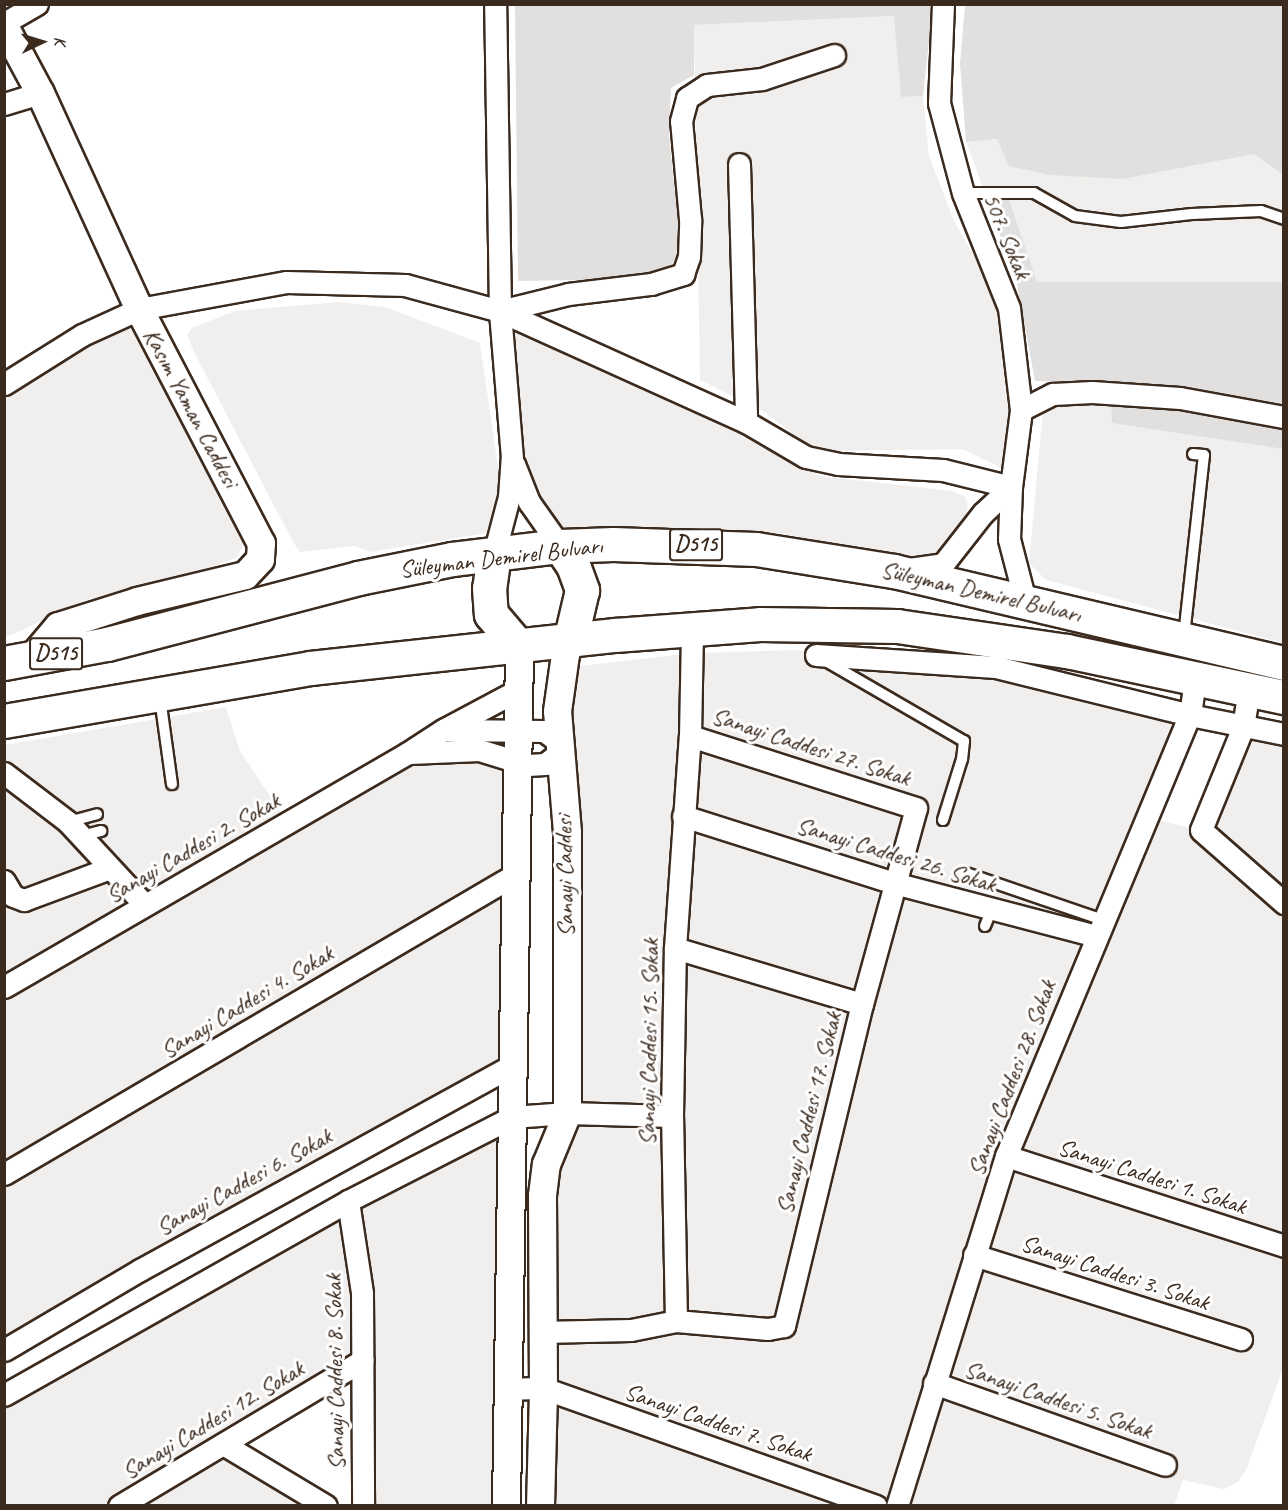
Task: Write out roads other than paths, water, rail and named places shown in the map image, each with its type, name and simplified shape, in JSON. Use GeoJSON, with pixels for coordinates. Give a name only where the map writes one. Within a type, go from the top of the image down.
{"type":"FeatureCollection","features":[{"type":"Feature","properties":{"kind":"highway","name":"Süleyman Demirel Bulvarı"},"geometry":{"type":"LineString","coordinates":[[18,661],[107,644],[358,578],[452,559],[560,546],[613,544],[756,549],[894,571],[1284,663]]}},
{"type":"Feature","properties":{"kind":"highway"},"geometry":{"type":"LineString","coordinates":[[560,546],[573,565],[582,590],[570,641]]}},
{"type":"Feature","properties":{"kind":"highway"},"geometry":{"type":"LineString","coordinates":[[494,554],[489,588],[491,614],[519,647]]}},
{"type":"Feature","properties":{"kind":"highway","name":"Süleyman Demirel Bulvarı"},"geometry":{"type":"LineString","coordinates":[[4,722],[310,668],[464,650],[519,647],[760,624],[897,626],[1067,651],[1284,697]]}},
{"type":"Feature","properties":{"kind":"street"},"geometry":{"type":"LineString","coordinates":[[4,24],[37,4]]}},
{"type":"Feature","properties":{"kind":"street"},"geometry":{"type":"LineString","coordinates":[[494,554],[509,497],[512,458],[500,311],[495,4]]}},
{"type":"Feature","properties":{"kind":"street","name":"507. Sokak"},"geometry":{"type":"LineString","coordinates":[[943,4],[939,103],[963,193],[1009,308],[1021,410],[1011,487],[1009,539],[1025,601]]}},
{"type":"Feature","properties":{"kind":"street","name":"Kasım Yaman Caddesi"},"geometry":{"type":"LineString","coordinates":[[4,24],[40,93],[139,309],[261,543],[260,559],[245,575],[137,601],[58,626],[18,661]]}},
{"type":"Feature","properties":{"kind":"street"},"geometry":{"type":"LineString","coordinates":[[500,311],[568,294],[651,284],[683,274],[690,257],[690,219],[681,121],[687,98],[707,85],[762,78],[834,55]]}},
{"type":"Feature","properties":{"kind":"street"},"geometry":{"type":"LineString","coordinates":[[4,104],[40,93]]}},
{"type":"Feature","properties":{"kind":"street"},"geometry":{"type":"LineString","coordinates":[[739,164],[746,422]]}},
{"type":"Feature","properties":{"kind":"street"},"geometry":{"type":"LineString","coordinates":[[4,384],[82,335],[139,309],[286,282],[405,285],[500,311],[746,422],[806,457],[838,464],[943,470],[1011,487]]}},
{"type":"Feature","properties":{"kind":"street"},"geometry":{"type":"LineString","coordinates":[[1021,410],[1053,394],[1092,392],[1180,398],[1284,417]]}},
{"type":"Feature","properties":{"kind":"street"},"geometry":{"type":"LineString","coordinates":[[512,458],[529,502],[560,546]]}},
{"type":"Feature","properties":{"kind":"street"},"geometry":{"type":"LineString","coordinates":[[894,571],[943,564],[983,513],[1011,487]]}},
{"type":"Feature","properties":{"kind":"street","name":"Sanayi Caddesi 15. Sokak"},"geometry":{"type":"LineString","coordinates":[[676,1321],[672,1116],[675,948],[690,736],[692,629]]}},
{"type":"Feature","properties":{"kind":"street","name":"Sanayi Caddesi"},"geometry":{"type":"LineString","coordinates":[[540,1506],[543,1389],[542,1195],[546,1164],[567,1113],[567,832],[558,747],[557,711],[565,654],[570,641]]}},
{"type":"Feature","properties":{"kind":"street","name":"Sanayi Caddesi"},"geometry":{"type":"LineString","coordinates":[[506,1506],[519,647]]}},
{"type":"Feature","properties":{"kind":"street"},"geometry":{"type":"LineString","coordinates":[[816,655],[996,667],[1190,715],[1284,734]]}},
{"type":"Feature","properties":{"kind":"street","name":"Sanayi Caddesi 28. Sokak"},"geometry":{"type":"LineString","coordinates":[[897,1506],[1006,1156],[1190,715],[1195,678]]}},
{"type":"Feature","properties":{"kind":"street"},"geometry":{"type":"LineString","coordinates":[[1249,689],[1244,727],[1201,830],[1284,903]]}},
{"type":"Feature","properties":{"kind":"street","name":"Sanayi Caddesi 2. Sokak"},"geometry":{"type":"LineString","coordinates":[[4,987],[406,754],[442,730],[518,690]]}},
{"type":"Feature","properties":{"kind":"street"},"geometry":{"type":"LineString","coordinates":[[442,730],[544,731],[558,747],[545,764],[528,765],[517,760]]}},
{"type":"Feature","properties":{"kind":"street","name":"Sanayi Caddesi 27. Sokak"},"geometry":{"type":"LineString","coordinates":[[690,736],[916,808]]}},
{"type":"Feature","properties":{"kind":"street","name":"Sanayi Caddesi 2. Sokak"},"geometry":{"type":"LineString","coordinates":[[406,754],[479,750],[517,760]]}},
{"type":"Feature","properties":{"kind":"street"},"geometry":{"type":"LineString","coordinates":[[4,772],[83,830],[110,868],[144,904]]}},
{"type":"Feature","properties":{"kind":"street","name":"Sanayi Caddesi 17. Sokak"},"geometry":{"type":"LineString","coordinates":[[676,1321],[768,1329],[784,1326],[862,1004],[916,808]]}},
{"type":"Feature","properties":{"kind":"street","name":"Sanayi Caddesi 26. Sokak"},"geometry":{"type":"LineString","coordinates":[[683,816],[894,883],[988,918],[1100,928]]}},
{"type":"Feature","properties":{"kind":"street"},"geometry":{"type":"LineString","coordinates":[[4,881],[13,896],[24,900],[110,868]]}},
{"type":"Feature","properties":{"kind":"street","name":"Sanayi Caddesi 4. Sokak"},"geometry":{"type":"LineString","coordinates":[[4,1174],[516,874]]}},
{"type":"Feature","properties":{"kind":"street"},"geometry":{"type":"LineString","coordinates":[[675,948],[862,1004]]}},
{"type":"Feature","properties":{"kind":"street","name":"Sanayi Caddesi 6. Sokak"},"geometry":{"type":"LineString","coordinates":[[4,1350],[150,1264],[513,1065]]}},
{"type":"Feature","properties":{"kind":"street"},"geometry":{"type":"LineString","coordinates":[[4,1395],[348,1201],[512,1117],[567,1113],[672,1116]]}},
{"type":"Feature","properties":{"kind":"street","name":"Sanayi Caddesi 1. Sokak"},"geometry":{"type":"LineString","coordinates":[[1006,1156],[1284,1246]]}},
{"type":"Feature","properties":{"kind":"street","name":"Sanayi Caddesi 8. Sokak"},"geometry":{"type":"LineString","coordinates":[[348,1201],[362,1293],[363,1506]]}},
{"type":"Feature","properties":{"kind":"street","name":"Sanayi Caddesi 3. Sokak"},"geometry":{"type":"LineString","coordinates":[[975,1255],[1241,1339]]}},
{"type":"Feature","properties":{"kind":"street"},"geometry":{"type":"LineString","coordinates":[[542,1332],[631,1330],[676,1321]]}},
{"type":"Feature","properties":{"kind":"street","name":"Sanayi Caddesi 12. Sokak"},"geometry":{"type":"LineString","coordinates":[[119,1506],[363,1360]]}},
{"type":"Feature","properties":{"kind":"street","name":"Sanayi Caddesi 5. Sokak"},"geometry":{"type":"LineString","coordinates":[[934,1383],[1165,1465]]}},
{"type":"Feature","properties":{"kind":"street"},"geometry":{"type":"LineString","coordinates":[[508,1389],[543,1389]]}},
{"type":"Feature","properties":{"kind":"street","name":"Sanayi Caddesi 7. Sokak"},"geometry":{"type":"LineString","coordinates":[[543,1389],[876,1506]]}},
{"type":"Feature","properties":{"kind":"street"},"geometry":{"type":"LineString","coordinates":[[223,1444],[326,1506]]}},
{"type":"Feature","properties":{"kind":"lane"},"geometry":{"type":"LineString","coordinates":[[963,193],[1034,193],[1075,216],[1122,222],[1192,214],[1261,211],[1284,219]]}},
{"type":"Feature","properties":{"kind":"lane"},"geometry":{"type":"LineString","coordinates":[[1183,639],[1204,455],[1193,454]]}},
{"type":"Feature","properties":{"kind":"lane"},"geometry":{"type":"LineString","coordinates":[[816,655],[964,741],[962,759],[943,820]]}},
{"type":"Feature","properties":{"kind":"lane"},"geometry":{"type":"LineString","coordinates":[[160,694],[168,780]]}},
{"type":"Feature","properties":{"kind":"lane"},"geometry":{"type":"LineString","coordinates":[[83,830],[97,814]]}},
{"type":"Feature","properties":{"kind":"lane"},"geometry":{"type":"LineString","coordinates":[[963,872],[1100,928]]}}]}
